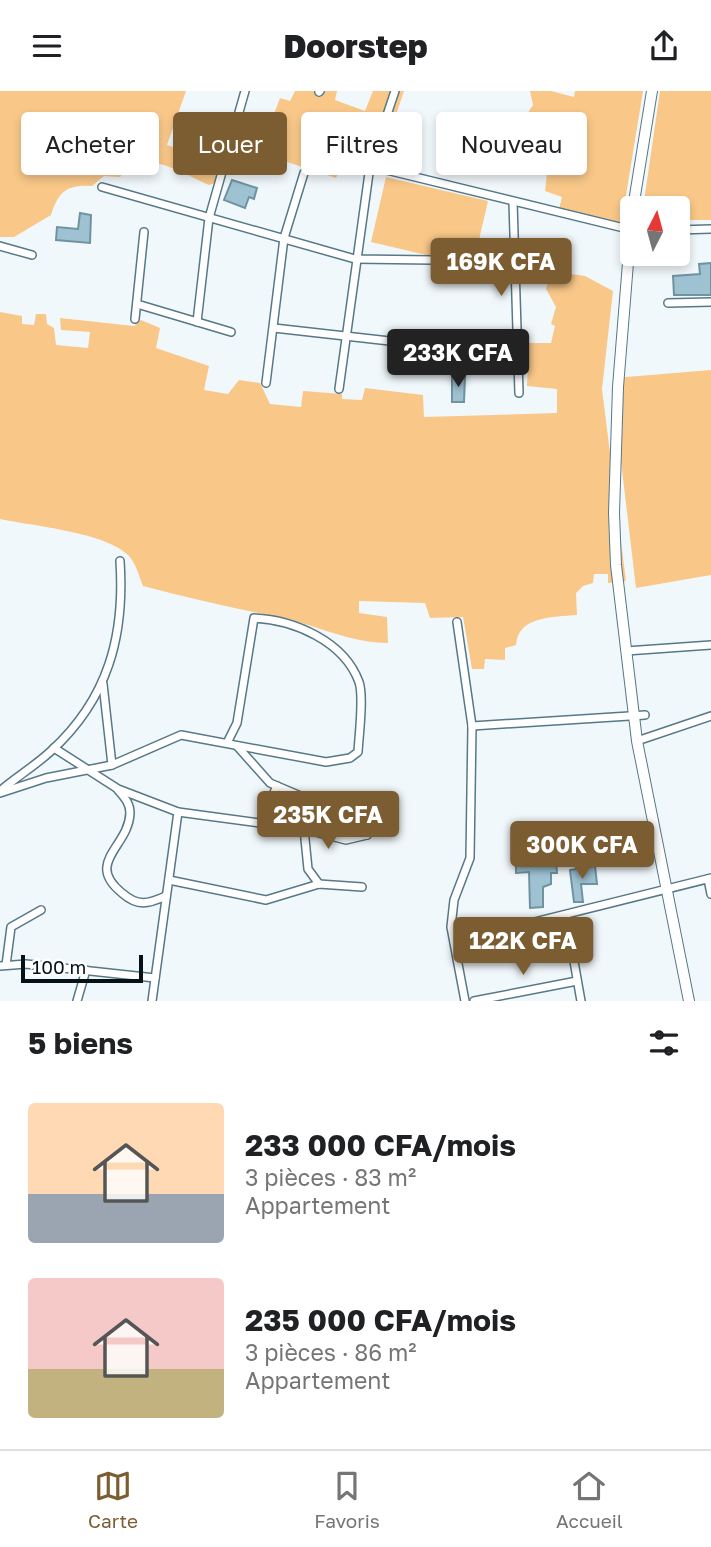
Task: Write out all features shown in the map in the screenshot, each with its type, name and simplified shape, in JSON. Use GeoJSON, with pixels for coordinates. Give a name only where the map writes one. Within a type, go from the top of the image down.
{"type":"FeatureCollection","features":[{"type":"Feature","properties":{"kind":"street"},"geometry":{"type":"LineString","coordinates":[[197,322],[209,218],[245,91]]}},
{"type":"Feature","properties":{"kind":"street"},"geometry":{"type":"LineString","coordinates":[[388,112],[395,91]]}},
{"type":"Feature","properties":{"kind":"street"},"geometry":{"type":"LineString","coordinates":[[634,196],[652,91]]}},
{"type":"Feature","properties":{"kind":"street"},"geometry":{"type":"LineString","coordinates":[[266,383],[284,239],[303,175]]}},
{"type":"Feature","properties":{"kind":"street"},"geometry":{"type":"LineString","coordinates":[[339,389],[369,175]]}},
{"type":"Feature","properties":{"kind":"street"},"geometry":{"type":"LineString","coordinates":[[406,175],[620,228]]}},
{"type":"Feature","properties":{"kind":"street"},"geometry":{"type":"LineString","coordinates":[[102,187],[355,259],[514,261]]}},
{"type":"Feature","properties":{"kind":"street"},"geometry":{"type":"LineString","coordinates":[[513,202],[519,393]]}},
{"type":"Feature","properties":{"kind":"street"},"geometry":{"type":"LineString","coordinates":[[690,230],[711,229]]}},
{"type":"Feature","properties":{"kind":"street"},"geometry":{"type":"LineString","coordinates":[[135,319],[144,232]]}},
{"type":"Feature","properties":{"kind":"street"},"geometry":{"type":"LineString","coordinates":[[0,246],[32,255]]}},
{"type":"Feature","properties":{"kind":"street"},"geometry":{"type":"LineString","coordinates":[[628,266],[614,513],[626,651],[639,716],[637,741],[664,890],[689,1001]]}},
{"type":"Feature","properties":{"kind":"street"},"geometry":{"type":"LineString","coordinates":[[668,303],[711,302]]}},
{"type":"Feature","properties":{"kind":"street"},"geometry":{"type":"LineString","coordinates":[[136,304],[230,332]]}},
{"type":"Feature","properties":{"kind":"street"},"geometry":{"type":"LineString","coordinates":[[274,328],[434,346],[517,344]]}},
{"type":"Feature","properties":{"kind":"street"},"geometry":{"type":"LineString","coordinates":[[0,792],[54,748],[103,684],[112,660],[121,610],[120,561]]}},
{"type":"Feature","properties":{"kind":"street"},"geometry":{"type":"LineString","coordinates":[[0,792],[46,778],[91,772],[181,735],[326,762],[353,757],[358,752],[360,683],[327,642],[284,622],[254,618],[237,723],[228,743]]}},
{"type":"Feature","properties":{"kind":"street"},"geometry":{"type":"LineString","coordinates":[[457,622],[472,726],[470,858],[454,900],[451,927],[465,1001]]}},
{"type":"Feature","properties":{"kind":"street"},"geometry":{"type":"LineString","coordinates":[[626,651],[711,645]]}},
{"type":"Feature","properties":{"kind":"street"},"geometry":{"type":"LineString","coordinates":[[103,684],[112,765]]}},
{"type":"Feature","properties":{"kind":"street"},"geometry":{"type":"LineString","coordinates":[[472,726],[639,716]]}},
{"type":"Feature","properties":{"kind":"street"},"geometry":{"type":"LineString","coordinates":[[637,741],[711,716]]}},
{"type":"Feature","properties":{"kind":"street"},"geometry":{"type":"LineString","coordinates":[[54,748],[118,789],[178,812],[304,829],[346,839],[368,835],[261,776],[236,746]]}},
{"type":"Feature","properties":{"kind":"street"},"geometry":{"type":"LineString","coordinates":[[260,823],[277,786]]}},
{"type":"Feature","properties":{"kind":"street"},"geometry":{"type":"LineString","coordinates":[[118,789],[128,803],[130,816],[108,863],[108,881],[133,902],[150,904],[166,896]]}},
{"type":"Feature","properties":{"kind":"street"},"geometry":{"type":"LineString","coordinates":[[152,1001],[178,812]]}},
{"type":"Feature","properties":{"kind":"street"},"geometry":{"type":"LineString","coordinates":[[304,829],[305,855],[309,869],[319,884]]}},
{"type":"Feature","properties":{"kind":"street"},"geometry":{"type":"LineString","coordinates":[[454,942],[710,879],[711,894]]}},
{"type":"Feature","properties":{"kind":"street"},"geometry":{"type":"LineString","coordinates":[[169,880],[266,900],[319,884],[362,887]]}},
{"type":"Feature","properties":{"kind":"street"},"geometry":{"type":"LineString","coordinates":[[41,909],[11,927],[3,965],[26,964],[155,978]]}},
{"type":"Feature","properties":{"kind":"street"},"geometry":{"type":"LineString","coordinates":[[566,916],[581,1001]]}},
{"type":"Feature","properties":{"kind":"street"},"geometry":{"type":"LineString","coordinates":[[77,1001],[86,970]]}},
{"type":"Feature","properties":{"kind":"street"},"geometry":{"type":"LineString","coordinates":[[474,1001],[578,981]]}},
{"type":"Feature","properties":{"kind":"shaded area"},"geometry":{"type":"Polygon","coordinates":[[[0,91],[186,91],[179,112],[173,112],[173,128],[167,145],[173,147],[173,169],[159,164],[159,112],[21,112],[21,175],[122,175],[104,176],[92,186],[70,188],[60,195],[51,215],[14,237],[0,237],[0,91]]]}},
{"type":"Feature","properties":{"kind":"shaded area"},"geometry":{"type":"Polygon","coordinates":[[[295,91],[337,91],[335,100],[365,111],[373,91],[404,91],[397,112],[301,112],[301,167],[287,162],[287,112],[275,112],[280,98],[290,101],[295,91]]]}},
{"type":"Feature","properties":{"kind":"shaded area"},"geometry":{"type":"Polygon","coordinates":[[[530,91],[551,91],[574,97],[575,91],[643,91],[626,196],[620,196],[620,226],[559,209],[562,197],[545,191],[547,175],[587,175],[587,112],[528,112],[533,105],[530,91]]]}},
{"type":"Feature","properties":{"kind":"shaded area"},"geometry":{"type":"Polygon","coordinates":[[[660,91],[711,91],[711,220],[690,220],[690,196],[645,196],[660,91]]]}},
{"type":"Feature","properties":{"kind":"shaded area"},"geometry":{"type":"Polygon","coordinates":[[[187,175],[223,175],[221,181],[209,185],[187,175]]]}},
{"type":"Feature","properties":{"kind":"shaded area"},"geometry":{"type":"Polygon","coordinates":[[[386,177],[488,201],[473,266],[371,242],[386,177]]]}},
{"type":"Feature","properties":{"kind":"shaded area"},"geometry":{"type":"Polygon","coordinates":[[[571,274],[585,276],[613,291],[602,389],[626,581],[608,583],[608,574],[594,574],[593,583],[583,586],[576,593],[577,615],[530,623],[518,635],[516,645],[505,648],[505,660],[485,659],[484,669],[472,669],[463,617],[430,618],[425,603],[359,601],[359,613],[387,617],[388,643],[360,640],[293,620],[143,586],[129,556],[104,541],[49,527],[0,519],[0,312],[22,316],[22,324],[34,325],[36,314],[46,314],[47,324],[54,328],[56,345],[88,348],[90,332],[61,330],[60,318],[134,326],[141,320],[160,328],[156,348],[209,366],[204,390],[228,394],[239,380],[260,383],[270,404],[301,407],[303,391],[342,394],[342,399],[362,400],[365,388],[423,395],[424,417],[557,413],[557,389],[527,386],[529,343],[551,343],[555,326],[551,324],[556,307],[546,289],[549,279],[571,274]]]}},
{"type":"Feature","properties":{"kind":"shaded area"},"geometry":{"type":"Polygon","coordinates":[[[711,370],[711,575],[636,588],[613,394],[614,378],[711,370]]]}},
{"type":"Feature","properties":{"kind":"building"},"geometry":{"type":"Polygon","coordinates":[[[232,180],[257,188],[254,199],[249,197],[245,208],[224,200],[232,180]]]}},
{"type":"Feature","properties":{"kind":"building"},"geometry":{"type":"Polygon","coordinates":[[[80,213],[91,215],[90,243],[56,240],[57,227],[78,229],[80,213]]]}},
{"type":"Feature","properties":{"kind":"building"},"geometry":{"type":"Polygon","coordinates":[[[711,263],[711,295],[674,295],[673,276],[700,274],[699,264],[711,263]]]}},
{"type":"Feature","properties":{"kind":"building"},"geometry":{"type":"Polygon","coordinates":[[[452,375],[465,376],[464,402],[452,402],[452,375]]]}},
{"type":"Feature","properties":{"kind":"building"},"geometry":{"type":"Polygon","coordinates":[[[525,856],[527,861],[556,862],[557,873],[551,873],[551,884],[543,887],[543,907],[530,908],[529,872],[516,873],[516,858],[525,856]]]}},
{"type":"Feature","properties":{"kind":"building"},"geometry":{"type":"Polygon","coordinates":[[[595,866],[597,884],[581,884],[583,902],[574,902],[570,870],[595,866]]]}}]}
